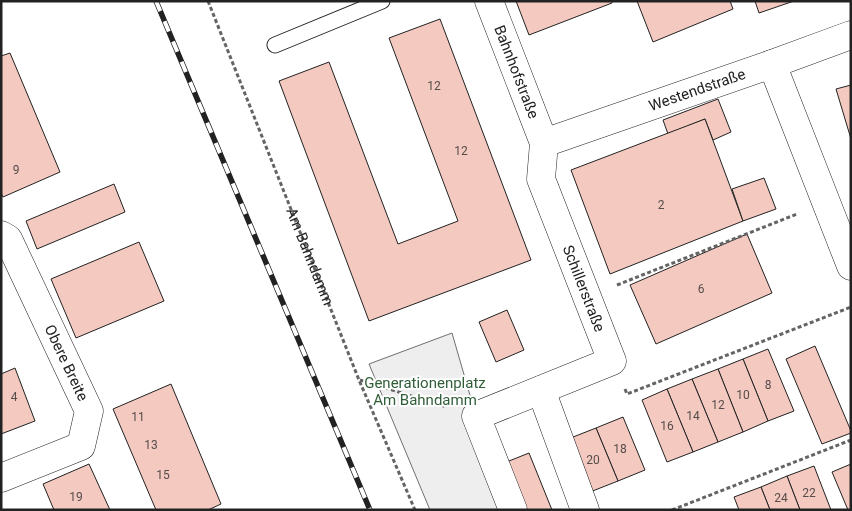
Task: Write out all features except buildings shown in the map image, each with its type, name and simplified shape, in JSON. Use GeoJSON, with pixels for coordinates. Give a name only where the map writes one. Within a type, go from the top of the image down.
{"type":"FeatureCollection","features":[{"type":"Feature","properties":{"kind":"street","name":"Bahnhofstraße"},"geometry":{"type":"LineString","coordinates":[[489,1],[544,143]]}},
{"type":"Feature","properties":{"kind":"street","name":"Westendstraße"},"geometry":{"type":"LineString","coordinates":[[544,143],[851,35]]}},
{"type":"Feature","properties":{"kind":"street"},"geometry":{"type":"LineString","coordinates":[[772,64],[851,266]]}},
{"type":"Feature","properties":{"kind":"street","name":"Schillerstraße"},"geometry":{"type":"LineString","coordinates":[[544,143],[541,179],[612,361]]}},
{"type":"Feature","properties":{"kind":"street","name":"Obere Breite"},"geometry":{"type":"LineString","coordinates":[[1,235],[8,239],[89,411],[81,446],[1,478]]}},
{"type":"Feature","properties":{"kind":"street"},"geometry":{"type":"LineString","coordinates":[[513,510],[476,416],[612,361]]}},
{"type":"Feature","properties":{"kind":"street"},"geometry":{"type":"LineString","coordinates":[[542,390],[585,510]]}},
{"type":"Feature","properties":{"kind":"lane"},"geometry":{"type":"LineString","coordinates":[[275,45],[382,1]]}},
{"type":"Feature","properties":{"kind":"path","name":"Am Bahndamm"},"geometry":{"type":"LineString","coordinates":[[208,1],[359,380],[416,510]]}},
{"type":"Feature","properties":{"kind":"path"},"geometry":{"type":"LineString","coordinates":[[586,297],[826,203]]}},
{"type":"Feature","properties":{"kind":"path"},"geometry":{"type":"LineString","coordinates":[[612,361],[627,394],[851,307]]}},
{"type":"Feature","properties":{"kind":"path"},"geometry":{"type":"LineString","coordinates":[[359,380],[476,416]]}},
{"type":"Feature","properties":{"kind":"path"},"geometry":{"type":"LineString","coordinates":[[672,510],[851,440]]}},
{"type":"Feature","properties":{"kind":"green space","name":"Generationenplatz Am Bahndamm"},"geometry":{"type":"Polygon","coordinates":[[[452,333],[476,416],[513,510],[430,510],[369,364],[452,333]]]}},
{"type":"Feature","properties":{"kind":"railway"},"geometry":{"type":"LineString","coordinates":[[156,1],[370,510]]}}]}
